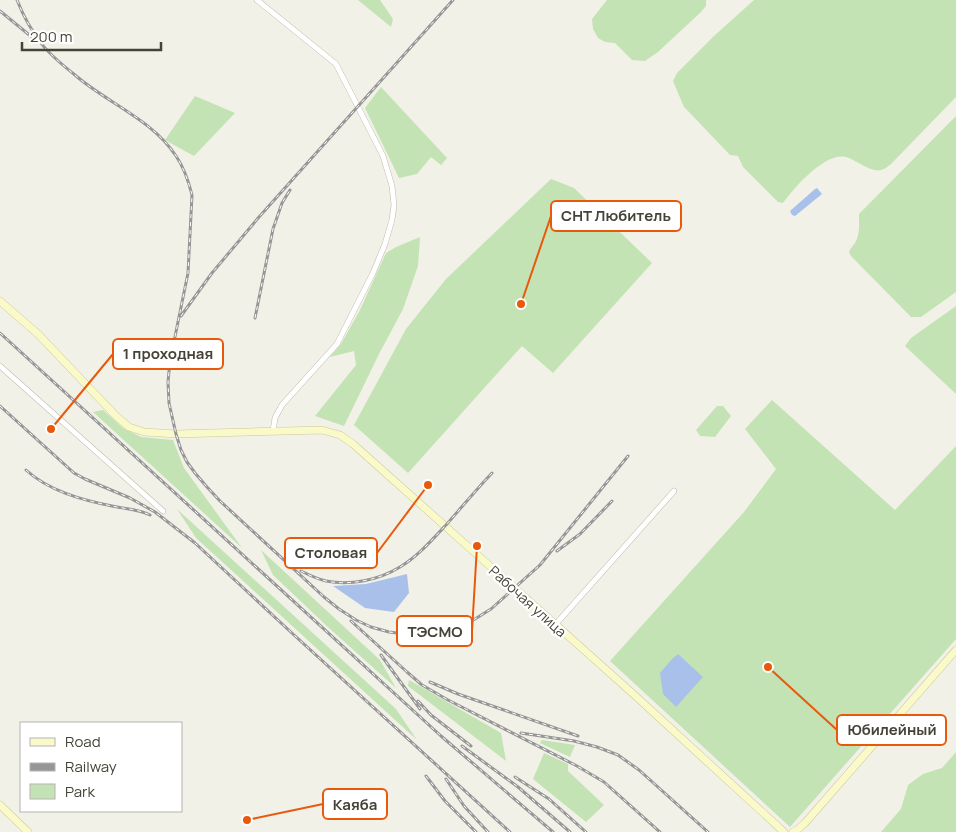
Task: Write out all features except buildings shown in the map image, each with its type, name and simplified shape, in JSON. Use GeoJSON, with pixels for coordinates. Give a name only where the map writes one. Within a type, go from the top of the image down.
{"type":"FeatureCollection","features":[{"type":"Feature","properties":{"kind":"street"},"geometry":{"type":"LineString","coordinates":[[257,0],[336,64],[383,156],[392,186],[394,205],[385,244],[373,273],[337,344],[282,405],[275,418],[273,431]]}},
{"type":"Feature","properties":{"kind":"street","name":"Рабочая улица"},"geometry":{"type":"LineString","coordinates":[[0,301],[38,334],[116,416],[129,427],[144,432],[176,434],[322,430],[340,435],[353,444],[784,832]]}},
{"type":"Feature","properties":{"kind":"street"},"geometry":{"type":"LineString","coordinates":[[0,366],[163,511]]}},
{"type":"Feature","properties":{"kind":"street"},"geometry":{"type":"LineString","coordinates":[[555,625],[674,491]]}},
{"type":"Feature","properties":{"kind":"street"},"geometry":{"type":"LineString","coordinates":[[793,832],[804,823],[956,650]]}},
{"type":"Feature","properties":{"kind":"street"},"geometry":{"type":"LineString","coordinates":[[0,805],[28,832]]}},
{"type":"Feature","properties":{"kind":"green space"},"geometry":{"type":"Polygon","coordinates":[[[358,0],[380,0],[393,19],[391,27],[358,0]]]}},
{"type":"Feature","properties":{"kind":"green space"},"geometry":{"type":"Polygon","coordinates":[[[607,0],[706,0],[706,6],[658,52],[645,61],[632,60],[615,43],[605,42],[598,38],[593,29],[592,19],[607,0]]]}},
{"type":"Feature","properties":{"kind":"green space"},"geometry":{"type":"Polygon","coordinates":[[[754,0],[956,0],[956,97],[885,168],[873,170],[846,157],[838,157],[820,165],[802,181],[783,203],[778,202],[743,167],[738,156],[730,155],[684,107],[673,81],[677,73],[714,36],[754,0]]]}},
{"type":"Feature","properties":{"kind":"green space"},"geometry":{"type":"Polygon","coordinates":[[[381,87],[447,158],[441,165],[431,157],[417,174],[399,178],[365,108],[381,87]]]}},
{"type":"Feature","properties":{"kind":"green space"},"geometry":{"type":"Polygon","coordinates":[[[195,96],[235,113],[194,156],[165,140],[195,96]]]}},
{"type":"Feature","properties":{"kind":"green space"},"geometry":{"type":"Polygon","coordinates":[[[956,116],[956,292],[921,317],[911,317],[849,252],[858,235],[859,214],[956,116]]]}},
{"type":"Feature","properties":{"kind":"green space"},"geometry":{"type":"Polygon","coordinates":[[[551,179],[574,188],[652,263],[553,373],[522,346],[408,473],[354,425],[406,329],[446,279],[551,179]]]}},
{"type":"Feature","properties":{"kind":"green space"},"geometry":{"type":"Polygon","coordinates":[[[420,237],[418,266],[403,309],[344,426],[315,416],[356,365],[354,351],[330,357],[341,344],[360,310],[386,253],[420,237]]]}},
{"type":"Feature","properties":{"kind":"green space"},"geometry":{"type":"Polygon","coordinates":[[[956,306],[956,394],[905,346],[911,338],[956,306]]]}},
{"type":"Feature","properties":{"kind":"green space"},"geometry":{"type":"Polygon","coordinates":[[[772,400],[895,510],[956,446],[956,639],[790,827],[610,661],[744,512],[776,469],[745,429],[772,400]]]}},
{"type":"Feature","properties":{"kind":"green space"},"geometry":{"type":"Polygon","coordinates":[[[717,406],[723,406],[731,416],[715,437],[700,436],[696,430],[717,406]]]}},
{"type":"Feature","properties":{"kind":"green space"},"geometry":{"type":"Polygon","coordinates":[[[103,410],[123,428],[141,437],[173,440],[184,468],[242,548],[93,412],[103,410]]]}},
{"type":"Feature","properties":{"kind":"green space"},"geometry":{"type":"Polygon","coordinates":[[[177,509],[396,709],[417,740],[196,538],[177,509]]]}},
{"type":"Feature","properties":{"kind":"green space"},"geometry":{"type":"Polygon","coordinates":[[[261,550],[380,660],[396,688],[273,575],[261,550]]]}},
{"type":"Feature","properties":{"kind":"green space"},"geometry":{"type":"Polygon","coordinates":[[[409,680],[501,733],[506,761],[408,686],[409,680]]]}},
{"type":"Feature","properties":{"kind":"green space"},"geometry":{"type":"Polygon","coordinates":[[[542,740],[575,745],[570,757],[540,743],[542,740]]]}},
{"type":"Feature","properties":{"kind":"green space"},"geometry":{"type":"Polygon","coordinates":[[[956,752],[956,832],[881,832],[901,809],[908,785],[923,774],[942,768],[956,752]]]}},
{"type":"Feature","properties":{"kind":"green space"},"geometry":{"type":"Polygon","coordinates":[[[544,753],[568,764],[568,771],[604,805],[586,822],[533,779],[544,753]]]}},
{"type":"Feature","properties":{"kind":"water"},"geometry":{"type":"Polygon","coordinates":[[[817,188],[822,194],[795,216],[792,215],[790,211],[817,188]]]}},
{"type":"Feature","properties":{"kind":"water"},"geometry":{"type":"Polygon","coordinates":[[[407,574],[409,593],[394,612],[365,608],[333,586],[366,584],[407,574]]]}},
{"type":"Feature","properties":{"kind":"water"},"geometry":{"type":"Polygon","coordinates":[[[678,654],[703,677],[676,707],[663,694],[660,673],[678,654]]]}},
{"type":"Feature","properties":{"kind":"railway"},"geometry":{"type":"LineString","coordinates":[[17,0],[37,38],[48,51],[88,85],[142,121],[155,132],[166,143],[181,165],[192,195],[188,273],[170,361],[168,382],[169,403],[181,450],[195,473],[220,501],[339,609],[371,627],[389,632],[421,636],[446,633],[475,619],[491,609],[540,565],[628,456]]}},
{"type":"Feature","properties":{"kind":"railway"},"geometry":{"type":"LineString","coordinates":[[181,316],[212,273],[259,217],[453,0]]}},
{"type":"Feature","properties":{"kind":"railway"},"geometry":{"type":"LineString","coordinates":[[0,11],[33,38]]}},
{"type":"Feature","properties":{"kind":"railway"},"geometry":{"type":"LineString","coordinates":[[255,318],[273,229],[282,203],[290,190]]}},
{"type":"Feature","properties":{"kind":"railway"},"geometry":{"type":"LineString","coordinates":[[0,333],[441,736],[553,832]]}},
{"type":"Feature","properties":{"kind":"railway"},"geometry":{"type":"LineString","coordinates":[[0,406],[74,473],[130,498],[155,512],[195,543],[510,832]]}},
{"type":"Feature","properties":{"kind":"railway"},"geometry":{"type":"LineString","coordinates":[[26,470],[45,484],[66,494],[150,515]]}},
{"type":"Feature","properties":{"kind":"railway"},"geometry":{"type":"LineString","coordinates":[[301,571],[323,580],[345,583],[364,581],[392,572],[407,563],[424,548],[492,473]]}},
{"type":"Feature","properties":{"kind":"railway"},"geometry":{"type":"LineString","coordinates":[[557,551],[580,534],[612,501]]}},
{"type":"Feature","properties":{"kind":"railway"},"geometry":{"type":"LineString","coordinates":[[351,621],[422,685],[604,782],[660,832]]}},
{"type":"Feature","properties":{"kind":"railway"},"geometry":{"type":"LineString","coordinates":[[381,655],[420,709]]}},
{"type":"Feature","properties":{"kind":"railway"},"geometry":{"type":"LineString","coordinates":[[430,682],[458,694],[578,736]]}},
{"type":"Feature","properties":{"kind":"railway"},"geometry":{"type":"LineString","coordinates":[[418,701],[431,715],[471,746]]}},
{"type":"Feature","properties":{"kind":"railway"},"geometry":{"type":"LineString","coordinates":[[521,733],[574,741],[618,755],[639,770],[708,832]]}},
{"type":"Feature","properties":{"kind":"railway"},"geometry":{"type":"LineString","coordinates":[[462,746],[518,787],[570,832]]}},
{"type":"Feature","properties":{"kind":"railway"},"geometry":{"type":"LineString","coordinates":[[426,776],[445,801],[476,832]]}},
{"type":"Feature","properties":{"kind":"railway"},"geometry":{"type":"LineString","coordinates":[[515,777],[549,799],[586,832]]}},
{"type":"Feature","properties":{"kind":"railway"},"geometry":{"type":"LineString","coordinates":[[446,779],[464,806],[488,832]]}},
{"type":"Feature","properties":{"kind":"place","name":"СНТ Любитель"},"geometry":{"type":"Point","coordinates":[521,304]}},
{"type":"Feature","properties":{"kind":"place","name":"1 проходная"},"geometry":{"type":"Point","coordinates":[51,429]}},
{"type":"Feature","properties":{"kind":"place","name":"Столовая"},"geometry":{"type":"Point","coordinates":[428,485]}},
{"type":"Feature","properties":{"kind":"place","name":"ТЭСМО"},"geometry":{"type":"Point","coordinates":[477,546]}},
{"type":"Feature","properties":{"kind":"place","name":"Юбилейный"},"geometry":{"type":"Point","coordinates":[768,667]}},
{"type":"Feature","properties":{"kind":"place","name":"Каяба"},"geometry":{"type":"Point","coordinates":[247,820]}}]}
